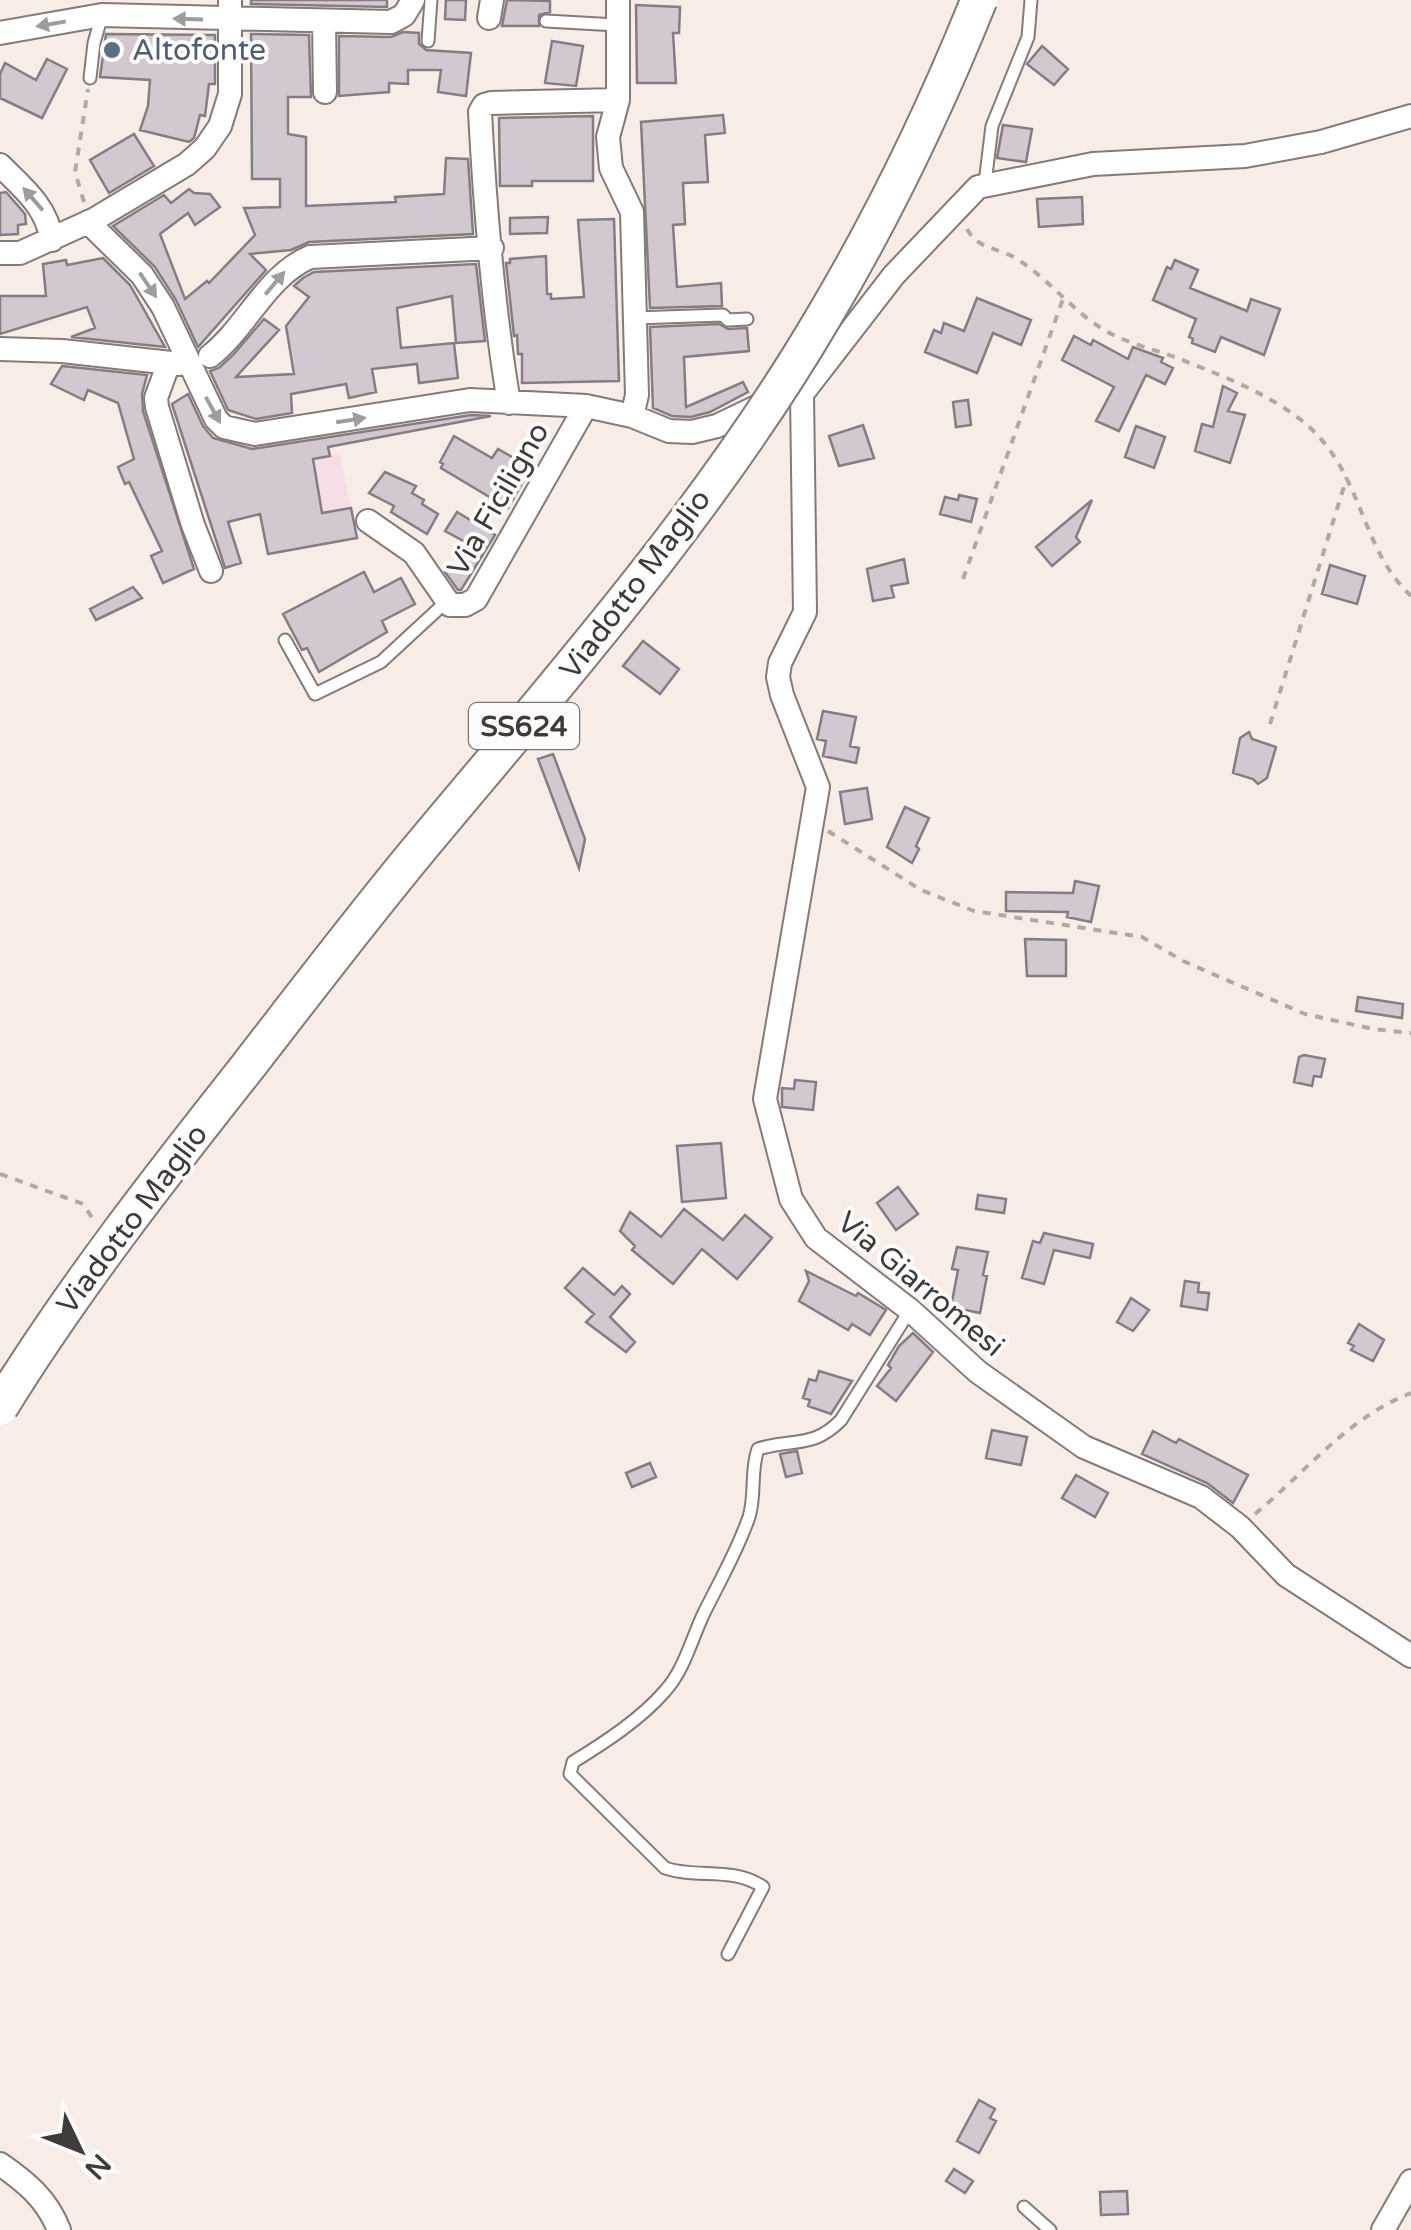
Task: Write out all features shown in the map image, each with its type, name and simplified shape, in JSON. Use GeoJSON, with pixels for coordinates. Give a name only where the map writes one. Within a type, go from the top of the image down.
{"type":"FeatureCollection","features":[{"type":"Feature","properties":{"kind":"main road","name":"Viadotto Maglio"},"geometry":{"type":"LineString","coordinates":[[0,1407],[30,1357],[154,1185],[412,857],[582,655],[668,546],[750,431],[824,318],[908,159],[979,0]]}},
{"type":"Feature","properties":{"kind":"street"},"geometry":{"type":"LineString","coordinates":[[0,33],[102,8],[321,14],[391,22],[404,16],[413,0]]}},
{"type":"Feature","properties":{"kind":"street"},"geometry":{"type":"LineString","coordinates":[[618,0],[618,100],[608,138],[611,168],[632,212],[636,395],[632,416]]}},
{"type":"Feature","properties":{"kind":"street"},"geometry":{"type":"LineString","coordinates":[[0,253],[20,252],[52,240],[187,164],[205,148],[220,126],[230,94],[230,10]]}},
{"type":"Feature","properties":{"kind":"street"},"geometry":{"type":"LineString","coordinates":[[321,14],[325,92]]}},
{"type":"Feature","properties":{"kind":"street"},"geometry":{"type":"LineString","coordinates":[[509,403],[485,206],[480,112],[484,105],[618,100]]}},
{"type":"Feature","properties":{"kind":"street"},"geometry":{"type":"LineString","coordinates":[[802,394],[894,276],[972,191],[986,184],[1093,164],[1245,156],[1321,142],[1411,116]]}},
{"type":"Feature","properties":{"kind":"street"},"geometry":{"type":"LineString","coordinates":[[0,165],[40,204],[52,240]]}},
{"type":"Feature","properties":{"kind":"street"},"geometry":{"type":"LineString","coordinates":[[91,220],[142,274],[191,363]]}},
{"type":"Feature","properties":{"kind":"street"},"geometry":{"type":"LineString","coordinates":[[211,571],[193,525],[156,398],[191,363],[225,344],[286,270],[310,258],[492,248]]}},
{"type":"Feature","properties":{"kind":"street"},"geometry":{"type":"LineString","coordinates":[[0,349],[191,363]]}},
{"type":"Feature","properties":{"kind":"street","name":"Via Ficiligno"},"geometry":{"type":"LineString","coordinates":[[191,363],[216,419],[224,427],[255,434],[470,400],[586,406],[632,416],[669,431],[692,432],[717,426],[777,397],[802,394]]}},
{"type":"Feature","properties":{"kind":"street","name":"Via Giarromesi"},"geometry":{"type":"LineString","coordinates":[[802,394],[805,612],[780,662],[778,677],[818,786],[765,1099],[791,1199],[816,1238],[910,1310],[978,1372],[1084,1448],[1201,1497],[1240,1527],[1286,1574],[1411,1656]]}},
{"type":"Feature","properties":{"kind":"street","name":"Via Ficiligno"},"geometry":{"type":"LineString","coordinates":[[368,521],[414,554],[447,601],[457,607],[476,598],[586,406]]}},
{"type":"Feature","properties":{"kind":"street"},"geometry":{"type":"LineString","coordinates":[[0,2164],[31,2185],[54,2216],[59,2230]]}},
{"type":"Feature","properties":{"kind":"street"},"geometry":{"type":"LineString","coordinates":[[1383,2230],[1411,2181]]}},
{"type":"Feature","properties":{"kind":"lane"},"geometry":{"type":"LineString","coordinates":[[428,41],[431,0]]}},
{"type":"Feature","properties":{"kind":"lane"},"geometry":{"type":"LineString","coordinates":[[986,184],[992,126],[1028,37],[1031,0]]}},
{"type":"Feature","properties":{"kind":"lane"},"geometry":{"type":"LineString","coordinates":[[90,78],[102,8]]}},
{"type":"Feature","properties":{"kind":"lane"},"geometry":{"type":"LineString","coordinates":[[546,21],[617,25]]}},
{"type":"Feature","properties":{"kind":"lane"},"geometry":{"type":"LineString","coordinates":[[634,318],[747,319]]}},
{"type":"Feature","properties":{"kind":"lane"},"geometry":{"type":"LineString","coordinates":[[285,640],[316,694],[381,662],[447,601]]}},
{"type":"Feature","properties":{"kind":"lane"},"geometry":{"type":"LineString","coordinates":[[728,1954],[763,1887],[743,1876],[665,1868],[570,1774],[573,1762],[665,1691],[681,1668],[701,1619],[737,1552],[751,1511],[753,1462],[758,1449],[773,1444],[813,1442],[828,1434],[841,1420],[910,1310]]}},
{"type":"Feature","properties":{"kind":"lane"},"geometry":{"type":"LineString","coordinates":[[1024,2207],[1050,2230]]}},
{"type":"Feature","properties":{"kind":"path"},"geometry":{"type":"LineString","coordinates":[[90,78],[75,172],[91,220]]}},
{"type":"Feature","properties":{"kind":"path"},"geometry":{"type":"LineString","coordinates":[[958,206],[975,242],[1020,260],[1114,335],[1250,389],[1294,414],[1337,458],[1383,562],[1411,596]]}},
{"type":"Feature","properties":{"kind":"path"},"geometry":{"type":"LineString","coordinates":[[963,580],[1063,298]]}},
{"type":"Feature","properties":{"kind":"path"},"geometry":{"type":"LineString","coordinates":[[1270,724],[1346,477]]}},
{"type":"Feature","properties":{"kind":"path"},"geometry":{"type":"LineString","coordinates":[[812,820],[920,890],[974,911],[1142,937],[1183,962],[1305,1014],[1411,1033]]}},
{"type":"Feature","properties":{"kind":"path"},"geometry":{"type":"LineString","coordinates":[[0,1174],[83,1204],[100,1230]]}},
{"type":"Feature","properties":{"kind":"path"},"geometry":{"type":"LineString","coordinates":[[1240,1527],[1346,1430],[1411,1392]]}},
{"type":"Feature","properties":{"kind":"shaded area"},"geometry":{"type":"Polygon","coordinates":[[[325,433],[330,456],[340,454],[357,538],[268,554],[261,514],[265,479],[258,446],[325,433]]]}},
{"type":"Feature","properties":{"kind":"building"},"geometry":{"type":"Polygon","coordinates":[[[251,0],[387,0],[387,7],[251,4],[251,0]]]}},
{"type":"Feature","properties":{"kind":"building"},"geometry":{"type":"Polygon","coordinates":[[[446,0],[466,0],[465,20],[445,19],[446,0]]]}},
{"type":"Feature","properties":{"kind":"building"},"geometry":{"type":"Polygon","coordinates":[[[507,0],[550,1],[550,12],[539,15],[539,26],[502,26],[507,0]]]}},
{"type":"Feature","properties":{"kind":"building"},"geometry":{"type":"Polygon","coordinates":[[[636,5],[680,7],[679,33],[673,33],[676,83],[637,83],[636,5]]]}},
{"type":"Feature","properties":{"kind":"building"},"geometry":{"type":"Polygon","coordinates":[[[403,32],[419,33],[419,44],[426,50],[471,53],[466,96],[438,92],[441,70],[408,70],[408,84],[389,83],[389,92],[339,96],[339,36],[391,37],[403,32]]]}},
{"type":"Feature","properties":{"kind":"building"},"geometry":{"type":"Polygon","coordinates":[[[106,34],[215,35],[215,84],[209,84],[205,116],[200,115],[194,138],[189,142],[140,130],[148,106],[150,80],[100,77],[106,34]]]}},
{"type":"Feature","properties":{"kind":"building"},"geometry":{"type":"Polygon","coordinates":[[[251,34],[309,35],[311,97],[288,97],[288,134],[306,137],[306,206],[396,202],[395,197],[444,194],[446,158],[468,159],[473,234],[309,242],[291,250],[250,254],[266,270],[198,347],[155,267],[113,226],[164,195],[171,203],[189,189],[210,194],[220,207],[195,225],[188,213],[160,234],[185,299],[209,283],[255,235],[244,208],[280,207],[280,179],[252,179],[251,34]]]}},
{"type":"Feature","properties":{"kind":"building"},"geometry":{"type":"Polygon","coordinates":[[[552,41],[583,46],[576,86],[545,83],[552,41]]]}},
{"type":"Feature","properties":{"kind":"building"},"geometry":{"type":"Polygon","coordinates":[[[1042,46],[1068,69],[1054,85],[1027,64],[1042,46]]]}},
{"type":"Feature","properties":{"kind":"building"},"geometry":{"type":"Polygon","coordinates":[[[47,59],[67,69],[42,118],[0,98],[0,74],[5,63],[36,80],[47,59]]]}},
{"type":"Feature","properties":{"kind":"building"},"geometry":{"type":"Polygon","coordinates":[[[723,115],[725,133],[705,135],[708,182],[683,183],[685,224],[673,225],[677,287],[721,283],[722,306],[650,308],[641,122],[723,115]]]}},
{"type":"Feature","properties":{"kind":"building"},"geometry":{"type":"Polygon","coordinates":[[[593,116],[593,181],[532,181],[532,186],[500,186],[499,118],[593,116]]]}},
{"type":"Feature","properties":{"kind":"building"},"geometry":{"type":"Polygon","coordinates":[[[1003,125],[1032,129],[1026,162],[997,158],[1003,125]]]}},
{"type":"Feature","properties":{"kind":"building"},"geometry":{"type":"Polygon","coordinates":[[[134,134],[154,166],[109,193],[90,160],[134,134]]]}},
{"type":"Feature","properties":{"kind":"building"},"geometry":{"type":"Polygon","coordinates":[[[6,192],[25,214],[26,224],[18,225],[18,234],[0,235],[0,193],[6,192]]]}},
{"type":"Feature","properties":{"kind":"building"},"geometry":{"type":"Polygon","coordinates":[[[1082,197],[1083,224],[1039,227],[1037,199],[1082,197]]]}},
{"type":"Feature","properties":{"kind":"building"},"geometry":{"type":"Polygon","coordinates":[[[548,217],[547,233],[510,234],[510,218],[548,217]]]}},
{"type":"Feature","properties":{"kind":"building"},"geometry":{"type":"Polygon","coordinates":[[[614,219],[619,381],[522,383],[522,354],[518,354],[517,335],[514,336],[506,263],[510,259],[546,256],[547,294],[551,294],[551,299],[584,297],[578,220],[614,219]]]}},
{"type":"Feature","properties":{"kind":"building"},"geometry":{"type":"Polygon","coordinates":[[[103,258],[130,285],[165,347],[71,337],[95,328],[87,307],[0,334],[0,296],[46,296],[43,264],[66,260],[67,265],[103,258]]]}},
{"type":"Feature","properties":{"kind":"building"},"geometry":{"type":"Polygon","coordinates":[[[1175,260],[1198,270],[1190,288],[1247,311],[1251,299],[1280,309],[1264,355],[1221,337],[1215,352],[1192,343],[1189,337],[1196,319],[1153,300],[1167,267],[1171,269],[1175,260]]]}},
{"type":"Feature","properties":{"kind":"building"},"geometry":{"type":"Polygon","coordinates":[[[476,264],[485,341],[456,343],[452,296],[397,308],[401,348],[454,343],[458,378],[419,383],[417,364],[372,369],[376,392],[349,398],[346,384],[291,394],[292,413],[256,419],[228,410],[210,371],[233,355],[264,319],[279,330],[236,377],[294,374],[286,326],[309,297],[294,286],[303,278],[314,272],[476,264]]]}},
{"type":"Feature","properties":{"kind":"building"},"geometry":{"type":"Polygon","coordinates":[[[977,298],[1031,320],[1021,345],[993,333],[977,373],[925,352],[934,330],[941,333],[944,323],[964,331],[977,298]]]}},
{"type":"Feature","properties":{"kind":"building"},"geometry":{"type":"Polygon","coordinates":[[[719,324],[728,329],[747,328],[749,351],[684,357],[686,407],[743,382],[748,392],[710,412],[691,417],[672,416],[653,408],[650,327],[719,324]]]}},
{"type":"Feature","properties":{"kind":"building"},"geometry":{"type":"Polygon","coordinates":[[[1074,336],[1091,345],[1093,340],[1128,359],[1133,347],[1163,358],[1161,362],[1173,368],[1165,384],[1146,375],[1119,431],[1096,421],[1114,387],[1062,360],[1074,336]]]}},
{"type":"Feature","properties":{"kind":"building"},"geometry":{"type":"Polygon","coordinates":[[[62,366],[147,375],[143,411],[194,569],[163,583],[151,556],[162,551],[118,467],[134,459],[118,403],[88,390],[84,400],[51,384],[62,366]]]}},
{"type":"Feature","properties":{"kind":"building"},"geometry":{"type":"Polygon","coordinates":[[[1223,386],[1237,393],[1228,411],[1245,415],[1230,463],[1195,451],[1202,424],[1213,427],[1223,386]]]}},
{"type":"Feature","properties":{"kind":"building"},"geometry":{"type":"Polygon","coordinates":[[[188,394],[213,438],[252,449],[471,415],[491,416],[328,447],[330,456],[313,459],[322,513],[351,508],[357,538],[268,554],[260,514],[228,522],[241,563],[225,568],[172,404],[188,394]]]}},
{"type":"Feature","properties":{"kind":"building"},"geometry":{"type":"Polygon","coordinates":[[[968,400],[971,425],[956,427],[953,402],[968,400]]]}},
{"type":"Feature","properties":{"kind":"building"},"geometry":{"type":"Polygon","coordinates":[[[863,425],[874,458],[839,466],[829,436],[863,425]]]}},
{"type":"Feature","properties":{"kind":"building"},"geometry":{"type":"Polygon","coordinates":[[[1136,426],[1165,437],[1154,468],[1125,457],[1136,426]]]}},
{"type":"Feature","properties":{"kind":"building"},"geometry":{"type":"Polygon","coordinates":[[[454,436],[492,458],[498,449],[531,468],[508,508],[441,468],[440,462],[454,436]]]}},
{"type":"Feature","properties":{"kind":"building"},"geometry":{"type":"Polygon","coordinates":[[[385,472],[416,486],[412,493],[438,514],[427,534],[391,512],[394,506],[369,493],[385,472]]]}},
{"type":"Feature","properties":{"kind":"building"},"geometry":{"type":"Polygon","coordinates":[[[959,495],[977,499],[971,522],[940,514],[945,497],[958,500],[959,495]]]}},
{"type":"Feature","properties":{"kind":"building"},"geometry":{"type":"Polygon","coordinates":[[[1092,500],[1076,537],[1080,542],[1052,566],[1036,547],[1092,500]]]}},
{"type":"Feature","properties":{"kind":"building"},"geometry":{"type":"Polygon","coordinates":[[[457,512],[495,535],[461,590],[445,572],[458,564],[469,544],[445,531],[457,512]]]}},
{"type":"Feature","properties":{"kind":"building"},"geometry":{"type":"Polygon","coordinates":[[[904,559],[908,583],[891,586],[894,597],[873,601],[867,569],[904,559]]]}},
{"type":"Feature","properties":{"kind":"building"},"geometry":{"type":"Polygon","coordinates":[[[1330,565],[1365,576],[1357,604],[1322,594],[1330,565]]]}},
{"type":"Feature","properties":{"kind":"building"},"geometry":{"type":"Polygon","coordinates":[[[364,572],[374,592],[401,578],[415,604],[382,621],[387,632],[319,672],[283,614],[364,572]]]}},
{"type":"Feature","properties":{"kind":"building"},"geometry":{"type":"Polygon","coordinates":[[[133,587],[142,598],[96,620],[90,609],[133,587]]]}},
{"type":"Feature","properties":{"kind":"building"},"geometry":{"type":"Polygon","coordinates":[[[643,641],[679,669],[660,694],[623,666],[643,641]]]}},
{"type":"Feature","properties":{"kind":"building"},"geometry":{"type":"Polygon","coordinates":[[[823,711],[856,717],[850,746],[859,748],[856,763],[823,756],[826,741],[817,739],[823,711]]]}},
{"type":"Feature","properties":{"kind":"building"},"geometry":{"type":"Polygon","coordinates":[[[1249,732],[1252,739],[1276,747],[1267,778],[1258,784],[1233,773],[1240,738],[1249,732]]]}},
{"type":"Feature","properties":{"kind":"building"},"geometry":{"type":"Polygon","coordinates":[[[553,754],[585,839],[579,868],[538,759],[553,754]]]}},
{"type":"Feature","properties":{"kind":"building"},"geometry":{"type":"Polygon","coordinates":[[[867,788],[872,819],[845,824],[840,792],[867,788]]]}},
{"type":"Feature","properties":{"kind":"building"},"geometry":{"type":"Polygon","coordinates":[[[905,807],[929,818],[912,863],[887,847],[905,807]]]}},
{"type":"Feature","properties":{"kind":"building"},"geometry":{"type":"Polygon","coordinates":[[[1075,881],[1099,886],[1091,922],[1067,917],[1068,912],[1006,911],[1006,892],[1073,893],[1075,881]]]}},
{"type":"Feature","properties":{"kind":"building"},"geometry":{"type":"Polygon","coordinates":[[[1025,939],[1066,940],[1066,976],[1027,976],[1025,939]]]}},
{"type":"Feature","properties":{"kind":"building"},"geometry":{"type":"Polygon","coordinates":[[[1358,997],[1403,1004],[1402,1018],[1356,1011],[1358,997]]]}},
{"type":"Feature","properties":{"kind":"building"},"geometry":{"type":"Polygon","coordinates":[[[1299,1057],[1325,1059],[1321,1077],[1314,1076],[1312,1086],[1294,1082],[1299,1057]]]}},
{"type":"Feature","properties":{"kind":"building"},"geometry":{"type":"Polygon","coordinates":[[[795,1080],[816,1082],[813,1110],[782,1107],[782,1088],[794,1089],[795,1080]]]}},
{"type":"Feature","properties":{"kind":"building"},"geometry":{"type":"Polygon","coordinates":[[[721,1143],[726,1198],[682,1202],[677,1146],[721,1143]]]}},
{"type":"Feature","properties":{"kind":"building"},"geometry":{"type":"Polygon","coordinates":[[[898,1187],[918,1214],[896,1230],[877,1203],[898,1187]]]}},
{"type":"Feature","properties":{"kind":"building"},"geometry":{"type":"Polygon","coordinates":[[[978,1195],[1006,1199],[1004,1213],[976,1209],[978,1195]]]}},
{"type":"Feature","properties":{"kind":"building"},"geometry":{"type":"Polygon","coordinates":[[[684,1209],[723,1240],[745,1215],[772,1238],[737,1279],[702,1249],[673,1284],[632,1250],[635,1246],[620,1231],[630,1212],[661,1237],[684,1209]]]}},
{"type":"Feature","properties":{"kind":"building"},"geometry":{"type":"Polygon","coordinates":[[[1044,1233],[1093,1244],[1090,1258],[1054,1250],[1044,1284],[1022,1278],[1033,1241],[1040,1243],[1044,1233]]]}},
{"type":"Feature","properties":{"kind":"building"},"geometry":{"type":"Polygon","coordinates":[[[957,1247],[988,1252],[980,1313],[951,1307],[958,1270],[952,1269],[957,1247]]]}},
{"type":"Feature","properties":{"kind":"building"},"geometry":{"type":"Polygon","coordinates":[[[583,1268],[614,1295],[622,1286],[630,1294],[610,1317],[635,1342],[626,1352],[586,1322],[594,1314],[565,1288],[583,1268]]]}},
{"type":"Feature","properties":{"kind":"building"},"geometry":{"type":"Polygon","coordinates":[[[806,1271],[856,1296],[858,1293],[886,1310],[870,1335],[852,1324],[848,1330],[799,1301],[809,1281],[806,1271]]]}},
{"type":"Feature","properties":{"kind":"building"},"geometry":{"type":"Polygon","coordinates":[[[1185,1281],[1199,1283],[1198,1292],[1209,1293],[1207,1310],[1181,1306],[1185,1281]]]}},
{"type":"Feature","properties":{"kind":"building"},"geometry":{"type":"Polygon","coordinates":[[[1131,1298],[1149,1310],[1133,1331],[1117,1322],[1131,1298]]]}},
{"type":"Feature","properties":{"kind":"building"},"geometry":{"type":"Polygon","coordinates":[[[1359,1324],[1384,1340],[1373,1361],[1351,1350],[1354,1346],[1348,1343],[1359,1324]]]}},
{"type":"Feature","properties":{"kind":"building"},"geometry":{"type":"Polygon","coordinates":[[[913,1333],[933,1352],[896,1401],[877,1386],[891,1368],[888,1365],[899,1346],[913,1333]]]}},
{"type":"Feature","properties":{"kind":"building"},"geometry":{"type":"Polygon","coordinates":[[[819,1371],[852,1381],[831,1414],[808,1406],[810,1400],[803,1398],[809,1379],[816,1381],[819,1371]]]}},
{"type":"Feature","properties":{"kind":"building"},"geometry":{"type":"Polygon","coordinates":[[[992,1430],[1027,1437],[1021,1465],[986,1458],[992,1430]]]}},
{"type":"Feature","properties":{"kind":"building"},"geometry":{"type":"Polygon","coordinates":[[[1153,1431],[1176,1443],[1179,1439],[1248,1475],[1233,1503],[1207,1483],[1142,1454],[1153,1431]]]}},
{"type":"Feature","properties":{"kind":"building"},"geometry":{"type":"Polygon","coordinates":[[[797,1451],[802,1473],[786,1477],[780,1454],[797,1451]]]}},
{"type":"Feature","properties":{"kind":"building"},"geometry":{"type":"Polygon","coordinates":[[[650,1463],[656,1477],[632,1487],[626,1473],[650,1463]]]}},
{"type":"Feature","properties":{"kind":"building"},"geometry":{"type":"Polygon","coordinates":[[[1076,1475],[1108,1493],[1095,1517],[1062,1498],[1076,1475]]]}},
{"type":"Feature","properties":{"kind":"building"},"geometry":{"type":"Polygon","coordinates":[[[979,2100],[995,2109],[990,2118],[996,2121],[979,2153],[957,2141],[979,2100]]]}},
{"type":"Feature","properties":{"kind":"building"},"geometry":{"type":"Polygon","coordinates":[[[954,2169],[973,2181],[965,2193],[946,2181],[954,2169]]]}},
{"type":"Feature","properties":{"kind":"building"},"geometry":{"type":"Polygon","coordinates":[[[1127,2191],[1128,2214],[1101,2215],[1100,2192],[1127,2191]]]}},
{"type":"Feature","properties":{"kind":"place","name":"Altofonte"},"geometry":{"type":"Point","coordinates":[112,50]}}]}
